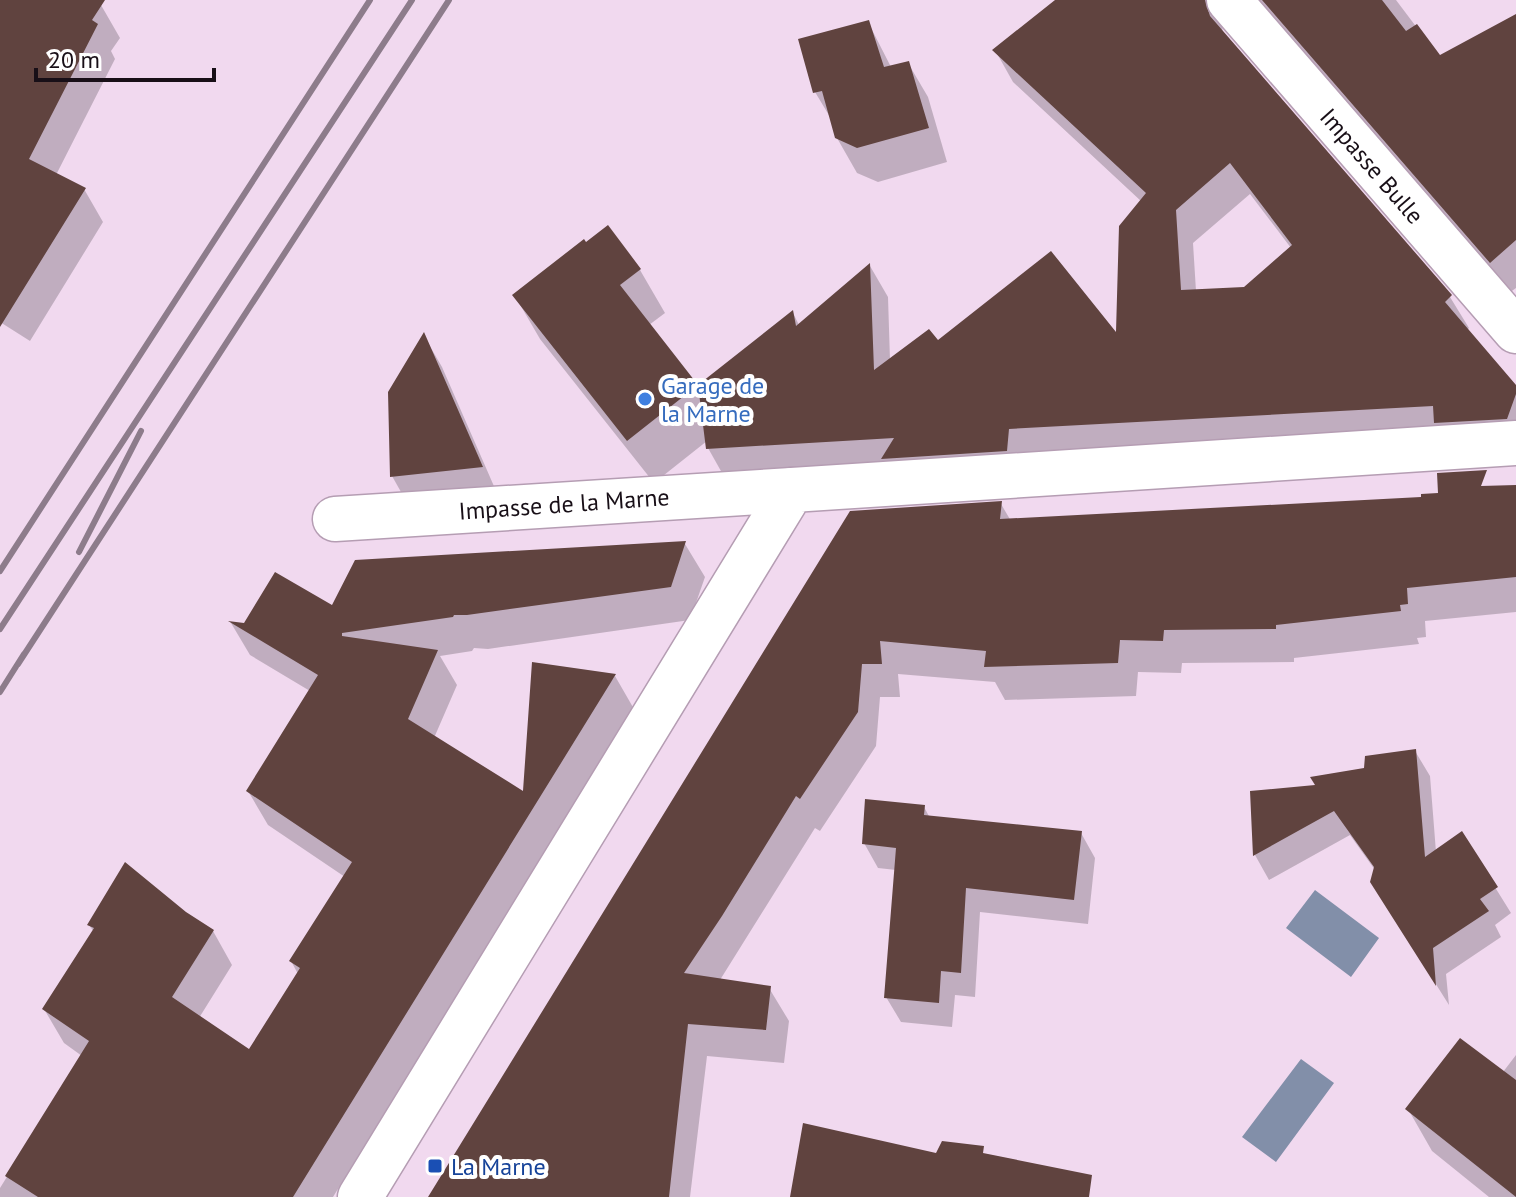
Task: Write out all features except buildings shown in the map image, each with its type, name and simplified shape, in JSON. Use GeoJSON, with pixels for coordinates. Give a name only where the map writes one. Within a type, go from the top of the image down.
{"type":"FeatureCollection","features":[{"type":"Feature","properties":{"kind":"main road","name":"Impasse Bulle"},"geometry":{"type":"LineString","coordinates":[[1229,0],[1516,331]]}},
{"type":"Feature","properties":{"kind":"main road","name":"Impasse de la Marne"},"geometry":{"type":"LineString","coordinates":[[335,519],[1516,443]]}},
{"type":"Feature","properties":{"kind":"main road"},"geometry":{"type":"LineString","coordinates":[[360,1197],[792,490]]}},
{"type":"Feature","properties":{"kind":"water"},"geometry":{"type":"Polygon","coordinates":[[[1315,890],[1379,938],[1351,977],[1286,928],[1315,890]]]}},
{"type":"Feature","properties":{"kind":"water"},"geometry":{"type":"Polygon","coordinates":[[[1301,1059],[1334,1083],[1276,1162],[1242,1137],[1301,1059]]]}},
{"type":"Feature","properties":{"kind":"railway"},"geometry":{"type":"LineString","coordinates":[[0,571],[370,0]]}},
{"type":"Feature","properties":{"kind":"railway"},"geometry":{"type":"LineString","coordinates":[[0,629],[412,0]]}},
{"type":"Feature","properties":{"kind":"railway"},"geometry":{"type":"LineString","coordinates":[[18,664],[449,0]]}},
{"type":"Feature","properties":{"kind":"railway"},"geometry":{"type":"LineString","coordinates":[[79,552],[141,431]]}},
{"type":"Feature","properties":{"kind":"railway"},"geometry":{"type":"LineString","coordinates":[[0,692],[24,654]]}},
{"type":"Feature","properties":{"kind":"place","name":"Garage de la Marne"},"geometry":{"type":"Point","coordinates":[645,399]}},
{"type":"Feature","properties":{"kind":"place","name":"La Marne"},"geometry":{"type":"Point","coordinates":[435,1166]}}]}
